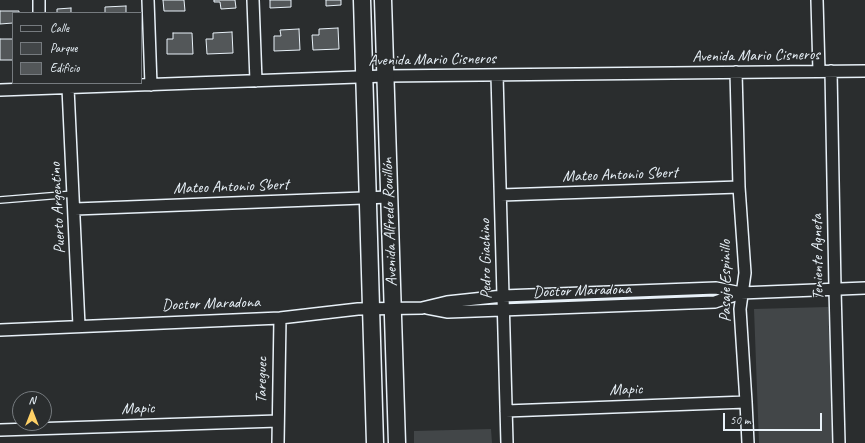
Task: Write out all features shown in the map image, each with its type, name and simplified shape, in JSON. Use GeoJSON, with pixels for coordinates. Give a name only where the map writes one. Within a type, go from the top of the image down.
{"type":"FeatureCollection","features":[{"type":"Feature","properties":{"kind":"street"},"geometry":{"type":"LineString","coordinates":[[39,0],[39,12]]}},
{"type":"Feature","properties":{"kind":"street"},"geometry":{"type":"LineString","coordinates":[[148,0],[151,85]]}},
{"type":"Feature","properties":{"kind":"street"},"geometry":{"type":"LineString","coordinates":[[253,0],[256,81]]}},
{"type":"Feature","properties":{"kind":"street","name":"Avenida Alfredo Rouillón"},"geometry":{"type":"LineString","coordinates":[[362,0],[375,443]]}},
{"type":"Feature","properties":{"kind":"street","name":"Avenida Alfredo Rouillón"},"geometry":{"type":"LineString","coordinates":[[383,0],[396,443]]}},
{"type":"Feature","properties":{"kind":"street"},"geometry":{"type":"LineString","coordinates":[[817,0],[819,71]]}},
{"type":"Feature","properties":{"kind":"street","name":"Teniente Agneta"},"geometry":{"type":"LineString","coordinates":[[831,71],[839,443]]}},
{"type":"Feature","properties":{"kind":"street","name":"Avenida Mario Cisneros"},"geometry":{"type":"LineString","coordinates":[[0,90],[42,86],[68,88],[385,76],[865,71]]}},
{"type":"Feature","properties":{"kind":"street","name":"Pasaje Espinillo"},"geometry":{"type":"LineString","coordinates":[[736,72],[739,187],[745,273],[741,293],[740,309],[748,443]]}},
{"type":"Feature","properties":{"kind":"street","name":"Pedro Giachino"},"geometry":{"type":"LineString","coordinates":[[498,75],[507,443]]}},
{"type":"Feature","properties":{"kind":"street","name":"Puerto Argentino"},"geometry":{"type":"LineString","coordinates":[[68,88],[75,209],[79,326]]}},
{"type":"Feature","properties":{"kind":"street","name":"Mateo Antonio Sbert"},"geometry":{"type":"LineString","coordinates":[[501,195],[739,187]]}},
{"type":"Feature","properties":{"kind":"street","name":"Mateo Antonio Sbert"},"geometry":{"type":"LineString","coordinates":[[75,209],[389,197]]}},
{"type":"Feature","properties":{"kind":"street","name":"Doctor Maradona"},"geometry":{"type":"LineString","coordinates":[[422,308],[447,302],[503,296],[716,288],[741,293],[865,288]]}},
{"type":"Feature","properties":{"kind":"street","name":"Doctor Maradona"},"geometry":{"type":"LineString","coordinates":[[0,330],[280,318],[358,309],[422,308],[448,312],[715,302],[741,293]]}},
{"type":"Feature","properties":{"kind":"street","name":"Tareguec"},"geometry":{"type":"LineString","coordinates":[[278,443],[280,318]]}},
{"type":"Feature","properties":{"kind":"street","name":"Mapic"},"geometry":{"type":"LineString","coordinates":[[506,411],[746,402]]}},
{"type":"Feature","properties":{"kind":"street","name":"Mapic"},"geometry":{"type":"LineString","coordinates":[[0,430],[278,421]]}},
{"type":"Feature","properties":{"kind":"lane"},"geometry":{"type":"LineString","coordinates":[[0,200],[74,194]]}},
{"type":"Feature","properties":{"kind":"green space"},"geometry":{"type":"Polygon","coordinates":[[[828,307],[833,443],[759,443],[754,309],[828,307]]]}},
{"type":"Feature","properties":{"kind":"green space"},"geometry":{"type":"Polygon","coordinates":[[[491,429],[492,443],[414,443],[414,431],[491,429]]]}},
{"type":"Feature","properties":{"kind":"building"},"geometry":{"type":"Polygon","coordinates":[[[163,0],[184,0],[185,11],[164,11],[163,0]]]}},
{"type":"Feature","properties":{"kind":"building"},"geometry":{"type":"Polygon","coordinates":[[[214,0],[235,0],[236,8],[221,9],[220,2],[214,2],[214,0]]]}},
{"type":"Feature","properties":{"kind":"building"},"geometry":{"type":"Polygon","coordinates":[[[270,0],[291,0],[291,7],[270,8],[270,0]]]}},
{"type":"Feature","properties":{"kind":"building"},"geometry":{"type":"Polygon","coordinates":[[[326,0],[341,0],[341,5],[326,6],[326,0]]]}},
{"type":"Feature","properties":{"kind":"building"},"geometry":{"type":"Polygon","coordinates":[[[126,6],[126,12],[105,12],[105,7],[126,6]]]}},
{"type":"Feature","properties":{"kind":"building"},"geometry":{"type":"Polygon","coordinates":[[[71,8],[71,12],[57,12],[57,9],[71,8]]]}},
{"type":"Feature","properties":{"kind":"building"},"geometry":{"type":"Polygon","coordinates":[[[0,11],[19,11],[12,12],[12,23],[0,24],[0,11]]]}},
{"type":"Feature","properties":{"kind":"building"},"geometry":{"type":"Polygon","coordinates":[[[338,28],[339,49],[313,50],[312,35],[319,35],[319,29],[338,28]]]}},
{"type":"Feature","properties":{"kind":"building"},"geometry":{"type":"Polygon","coordinates":[[[299,29],[300,50],[274,51],[274,36],[281,36],[280,30],[299,29]]]}},
{"type":"Feature","properties":{"kind":"building"},"geometry":{"type":"Polygon","coordinates":[[[232,32],[233,53],[207,54],[206,39],[213,39],[213,33],[232,32]]]}},
{"type":"Feature","properties":{"kind":"building"},"geometry":{"type":"Polygon","coordinates":[[[173,33],[192,33],[193,54],[167,54],[167,39],[173,39],[173,33]]]}},
{"type":"Feature","properties":{"kind":"building"},"geometry":{"type":"Polygon","coordinates":[[[0,39],[12,39],[12,60],[0,60],[0,39]]]}}]}
